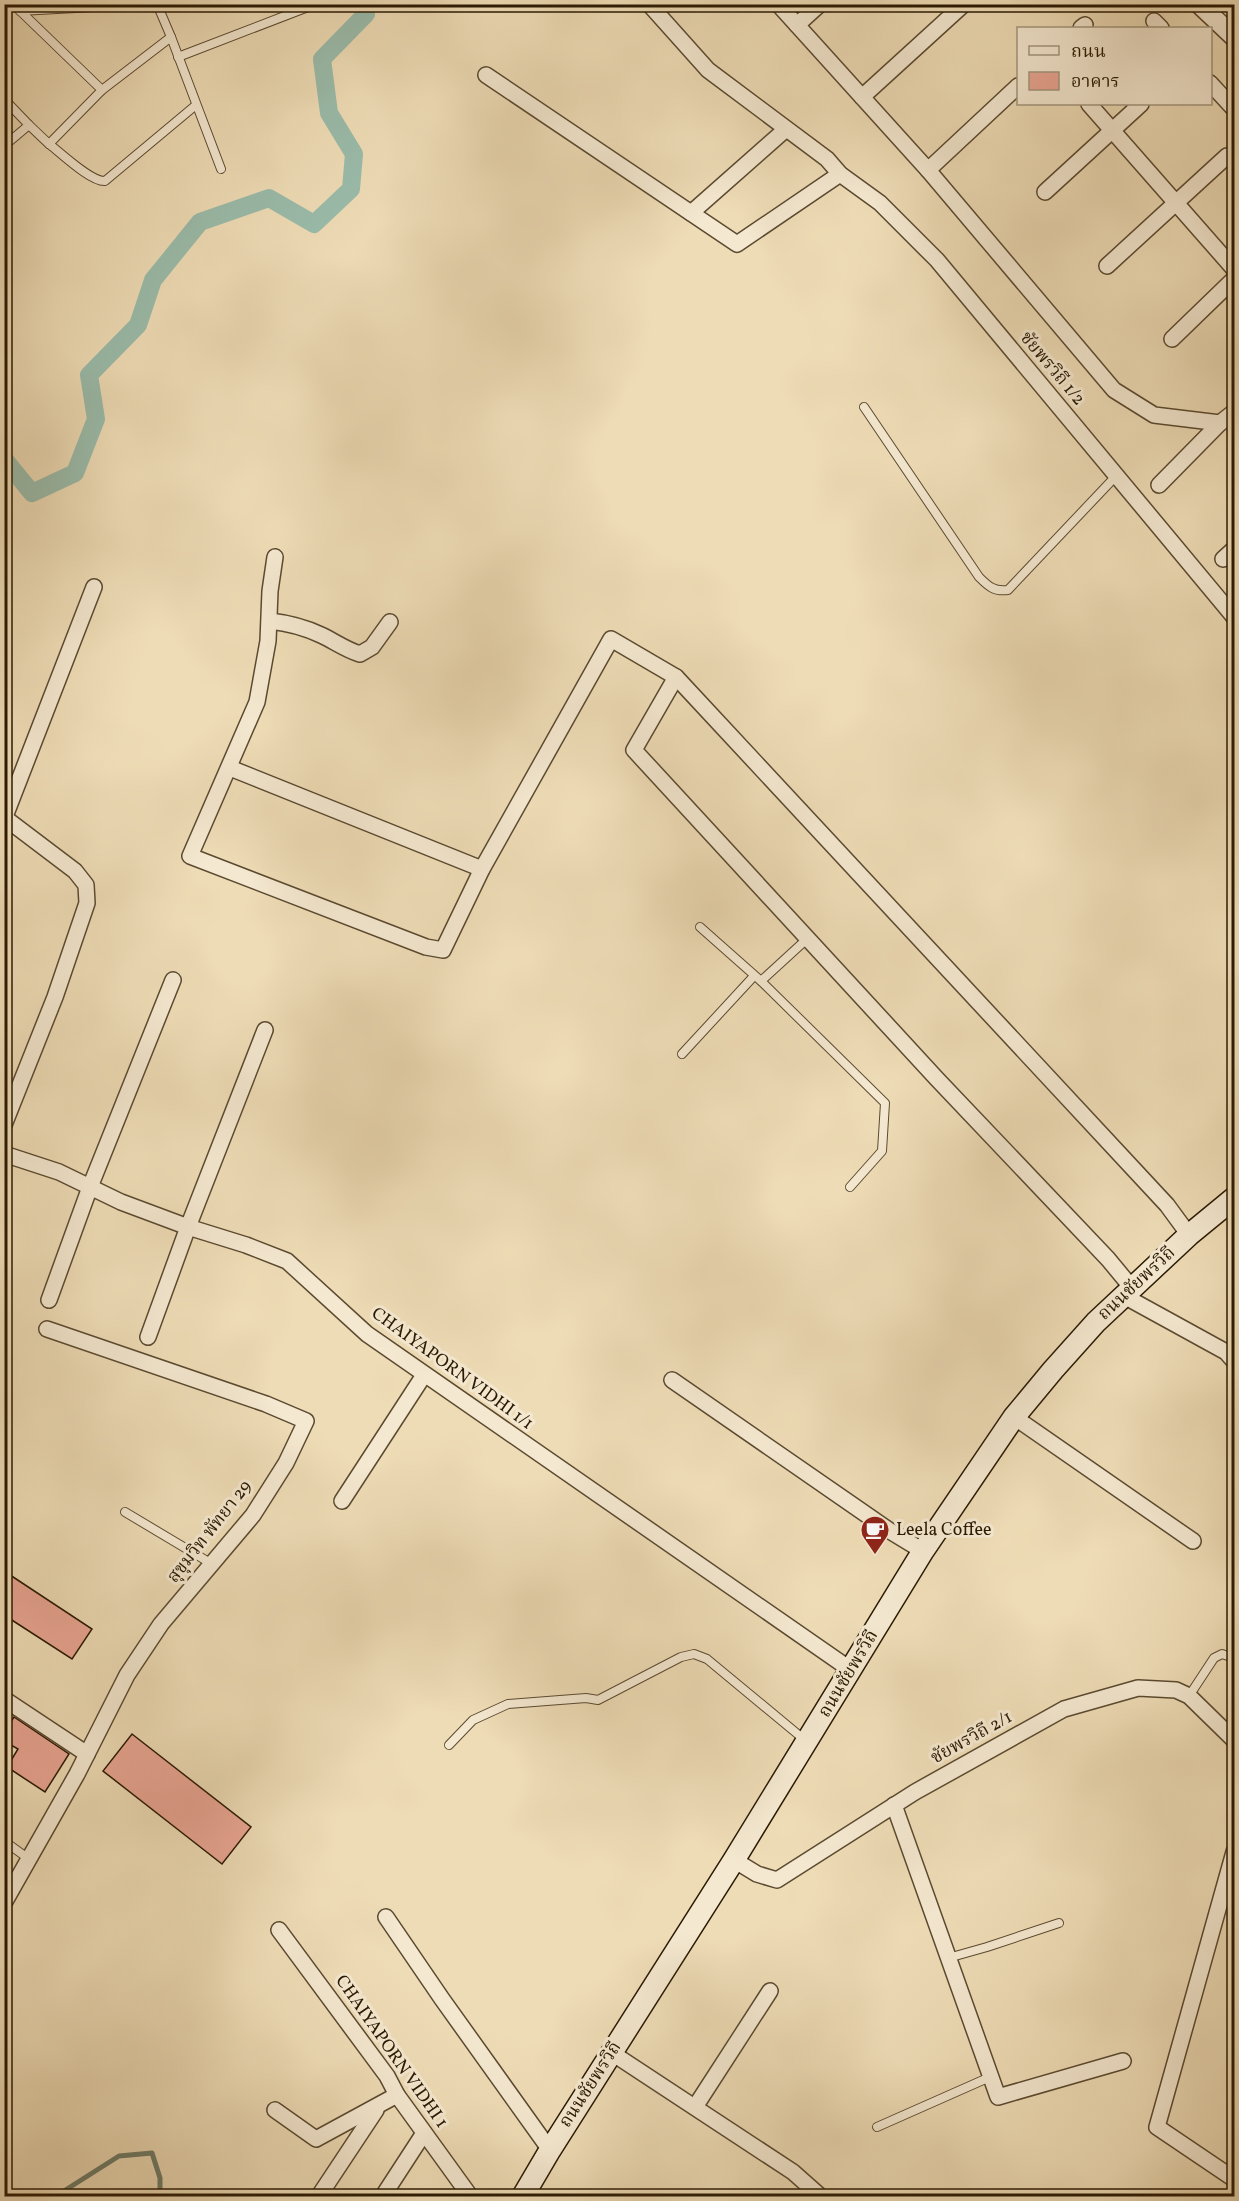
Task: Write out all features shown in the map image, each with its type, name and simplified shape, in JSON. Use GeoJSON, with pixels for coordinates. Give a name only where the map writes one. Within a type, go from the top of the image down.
{"type":"FeatureCollection","features":[{"type":"Feature","properties":{"kind":"main road","name":"ถนนชัยพรวิถี"},"geometry":{"type":"LineString","coordinates":[[523,2196],[852,1670],[923,1551],[1014,1417],[1096,1322],[1189,1235],[1234,1198]]}},
{"type":"Feature","properties":{"kind":"street","name":"ชัยพรวิถี 1/2"},"geometry":{"type":"LineString","coordinates":[[649,4],[708,70],[827,159],[840,174],[880,203],[937,260],[1234,617]]}},
{"type":"Feature","properties":{"kind":"street"},"geometry":{"type":"LineString","coordinates":[[778,4],[928,170],[1114,390],[1154,415],[1220,423]]}},
{"type":"Feature","properties":{"kind":"street"},"geometry":{"type":"LineString","coordinates":[[797,25],[820,4]]}},
{"type":"Feature","properties":{"kind":"street"},"geometry":{"type":"LineString","coordinates":[[862,97],[964,4]]}},
{"type":"Feature","properties":{"kind":"street"},"geometry":{"type":"LineString","coordinates":[[1199,4],[1234,37]]}},
{"type":"Feature","properties":{"kind":"street"},"geometry":{"type":"LineString","coordinates":[[486,75],[737,244],[840,174]]}},
{"type":"Feature","properties":{"kind":"street"},"geometry":{"type":"LineString","coordinates":[[1212,85],[1234,109]]}},
{"type":"Feature","properties":{"kind":"street"},"geometry":{"type":"LineString","coordinates":[[928,170],[1017,87]]}},
{"type":"Feature","properties":{"kind":"street"},"geometry":{"type":"LineString","coordinates":[[1090,105],[1234,269]]}},
{"type":"Feature","properties":{"kind":"street"},"geometry":{"type":"LineString","coordinates":[[1045,192],[1140,105]]}},
{"type":"Feature","properties":{"kind":"street"},"geometry":{"type":"LineString","coordinates":[[691,213],[785,129]]}},
{"type":"Feature","properties":{"kind":"street"},"geometry":{"type":"LineString","coordinates":[[1107,266],[1227,156]]}},
{"type":"Feature","properties":{"kind":"street"},"geometry":{"type":"LineString","coordinates":[[1172,339],[1234,279]]}},
{"type":"Feature","properties":{"kind":"street"},"geometry":{"type":"LineString","coordinates":[[1159,485],[1220,423],[1234,412]]}},
{"type":"Feature","properties":{"kind":"street"},"geometry":{"type":"LineString","coordinates":[[275,557],[270,591],[268,642],[256,702],[230,768],[190,856],[426,947],[443,950],[482,869],[611,639],[676,677],[1167,1205],[1189,1235]]}},
{"type":"Feature","properties":{"kind":"street"},"geometry":{"type":"LineString","coordinates":[[4,1125],[55,997],[87,903],[86,885],[75,871],[5,819],[94,586]]}},
{"type":"Feature","properties":{"kind":"street"},"geometry":{"type":"LineString","coordinates":[[270,621],[296,624],[322,635],[349,651],[360,654],[372,647],[390,622]]}},
{"type":"Feature","properties":{"kind":"street"},"geometry":{"type":"LineString","coordinates":[[676,677],[634,750],[1108,1259],[1128,1292],[1226,1353],[1234,1361]]}},
{"type":"Feature","properties":{"kind":"street"},"geometry":{"type":"LineString","coordinates":[[230,768],[482,869]]}},
{"type":"Feature","properties":{"kind":"street"},"geometry":{"type":"LineString","coordinates":[[48,1300],[172,980]]}},
{"type":"Feature","properties":{"kind":"street"},"geometry":{"type":"LineString","coordinates":[[148,1336],[265,1030]]}},
{"type":"Feature","properties":{"kind":"street","name":"CHAIYAPORN VIDHI 1/1"},"geometry":{"type":"LineString","coordinates":[[4,1154],[59,1172],[121,1202],[287,1261],[367,1334],[852,1670]]}},
{"type":"Feature","properties":{"kind":"street","name":"สุขุมวิท พัทยา 29"},"geometry":{"type":"LineString","coordinates":[[4,1903],[87,1754],[127,1675],[161,1624],[253,1515],[286,1463],[306,1421],[266,1404],[47,1329]]}},
{"type":"Feature","properties":{"kind":"street"},"geometry":{"type":"LineString","coordinates":[[342,1501],[424,1375]]}},
{"type":"Feature","properties":{"kind":"street"},"geometry":{"type":"LineString","coordinates":[[672,1380],[923,1551]]}},
{"type":"Feature","properties":{"kind":"street"},"geometry":{"type":"LineString","coordinates":[[1014,1417],[1193,1541]]}},
{"type":"Feature","properties":{"kind":"street","name":"ชัยพรวิถี 2/1"},"geometry":{"type":"LineString","coordinates":[[734,1860],[757,1874],[777,1880],[894,1805],[1064,1709],[1138,1688],[1176,1690],[1189,1696]]}},
{"type":"Feature","properties":{"kind":"street"},"geometry":{"type":"LineString","coordinates":[[1189,1696],[1234,1740]]}},
{"type":"Feature","properties":{"kind":"street"},"geometry":{"type":"LineString","coordinates":[[4,1699],[87,1754]]}},
{"type":"Feature","properties":{"kind":"street"},"geometry":{"type":"LineString","coordinates":[[894,1805],[998,2097],[1124,2061]]}},
{"type":"Feature","properties":{"kind":"street"},"geometry":{"type":"LineString","coordinates":[[1234,1852],[1157,2127],[1234,2179]]}},
{"type":"Feature","properties":{"kind":"street"},"geometry":{"type":"LineString","coordinates":[[386,1917],[550,2150]]}},
{"type":"Feature","properties":{"kind":"street","name":"CHAIYAPORN VIDHI 1"},"geometry":{"type":"LineString","coordinates":[[279,1930],[387,2076],[397,2095],[470,2196]]}},
{"type":"Feature","properties":{"kind":"street"},"geometry":{"type":"LineString","coordinates":[[695,2107],[770,1991]]}},
{"type":"Feature","properties":{"kind":"street"},"geometry":{"type":"LineString","coordinates":[[612,2054],[793,2172],[820,2196]]}},
{"type":"Feature","properties":{"kind":"street"},"geometry":{"type":"LineString","coordinates":[[275,2110],[316,2139],[397,2095]]}},
{"type":"Feature","properties":{"kind":"street"},"geometry":{"type":"LineString","coordinates":[[319,2196],[378,2107]]}},
{"type":"Feature","properties":{"kind":"street"},"geometry":{"type":"LineString","coordinates":[[382,2196],[424,2133]]}},
{"type":"Feature","properties":{"kind":"lane"},"geometry":{"type":"LineString","coordinates":[[13,4],[102,90]]}},
{"type":"Feature","properties":{"kind":"lane"},"geometry":{"type":"LineString","coordinates":[[20,11],[150,4]]}},
{"type":"Feature","properties":{"kind":"lane"},"geometry":{"type":"LineString","coordinates":[[157,4],[220,169]]}},
{"type":"Feature","properties":{"kind":"lane"},"geometry":{"type":"LineString","coordinates":[[178,57],[308,7]]}},
{"type":"Feature","properties":{"kind":"lane"},"geometry":{"type":"LineString","coordinates":[[49,144],[102,90],[171,37]]}},
{"type":"Feature","properties":{"kind":"lane"},"geometry":{"type":"LineString","coordinates":[[4,99],[49,144],[86,174],[101,182],[196,105]]}},
{"type":"Feature","properties":{"kind":"lane"},"geometry":{"type":"LineString","coordinates":[[4,146],[29,125]]}},
{"type":"Feature","properties":{"kind":"lane"},"geometry":{"type":"LineString","coordinates":[[864,407],[979,577],[990,588],[1000,591],[1008,590],[1116,476]]}},
{"type":"Feature","properties":{"kind":"lane"},"geometry":{"type":"LineString","coordinates":[[700,927],[758,979],[885,1104],[882,1151],[850,1186]]}},
{"type":"Feature","properties":{"kind":"lane"},"geometry":{"type":"LineString","coordinates":[[682,1054],[758,979],[808,938]]}},
{"type":"Feature","properties":{"kind":"lane"},"geometry":{"type":"LineString","coordinates":[[125,1512],[212,1564]]}},
{"type":"Feature","properties":{"kind":"lane"},"geometry":{"type":"LineString","coordinates":[[449,1745],[473,1720],[508,1704],[586,1698],[598,1700],[681,1657],[694,1654],[707,1659],[807,1742]]}},
{"type":"Feature","properties":{"kind":"lane"},"geometry":{"type":"LineString","coordinates":[[1189,1696],[1214,1658],[1222,1654],[1234,1658]]}},
{"type":"Feature","properties":{"kind":"lane"},"geometry":{"type":"LineString","coordinates":[[4,1841],[29,1859]]}},
{"type":"Feature","properties":{"kind":"lane"},"geometry":{"type":"LineString","coordinates":[[948,1958],[1059,1923]]}},
{"type":"Feature","properties":{"kind":"lane"},"geometry":{"type":"LineString","coordinates":[[877,2127],[990,2077]]}},
{"type":"Feature","properties":{"kind":"building"},"geometry":{"type":"Polygon","coordinates":[[[4,1571],[92,1629],[72,1659],[4,1615],[4,1571]]]}},
{"type":"Feature","properties":{"kind":"building"},"geometry":{"type":"Polygon","coordinates":[[[14,1717],[69,1754],[45,1792],[7,1767],[18,1749],[4,1741],[4,1732],[14,1717]]]}},
{"type":"Feature","properties":{"kind":"building"},"geometry":{"type":"Polygon","coordinates":[[[132,1734],[251,1827],[222,1864],[103,1771],[132,1734]]]}},
{"type":"Feature","properties":{"kind":"waterway"},"geometry":{"type":"LineString","coordinates":[[4,459],[32,493],[75,473],[96,419],[89,375],[138,325],[153,280],[200,222],[269,198],[314,224],[351,189],[354,154],[329,113],[322,59],[366,14],[363,4]]}},
{"type":"Feature","properties":{"kind":"waterway"},"geometry":{"type":"LineString","coordinates":[[56,2196],[119,2156],[152,2153],[160,2178],[160,2196]]}},
{"type":"Feature","properties":{"kind":"place","name":"Leela Coffee"},"geometry":{"type":"Point","coordinates":[875,1556]}}]}
